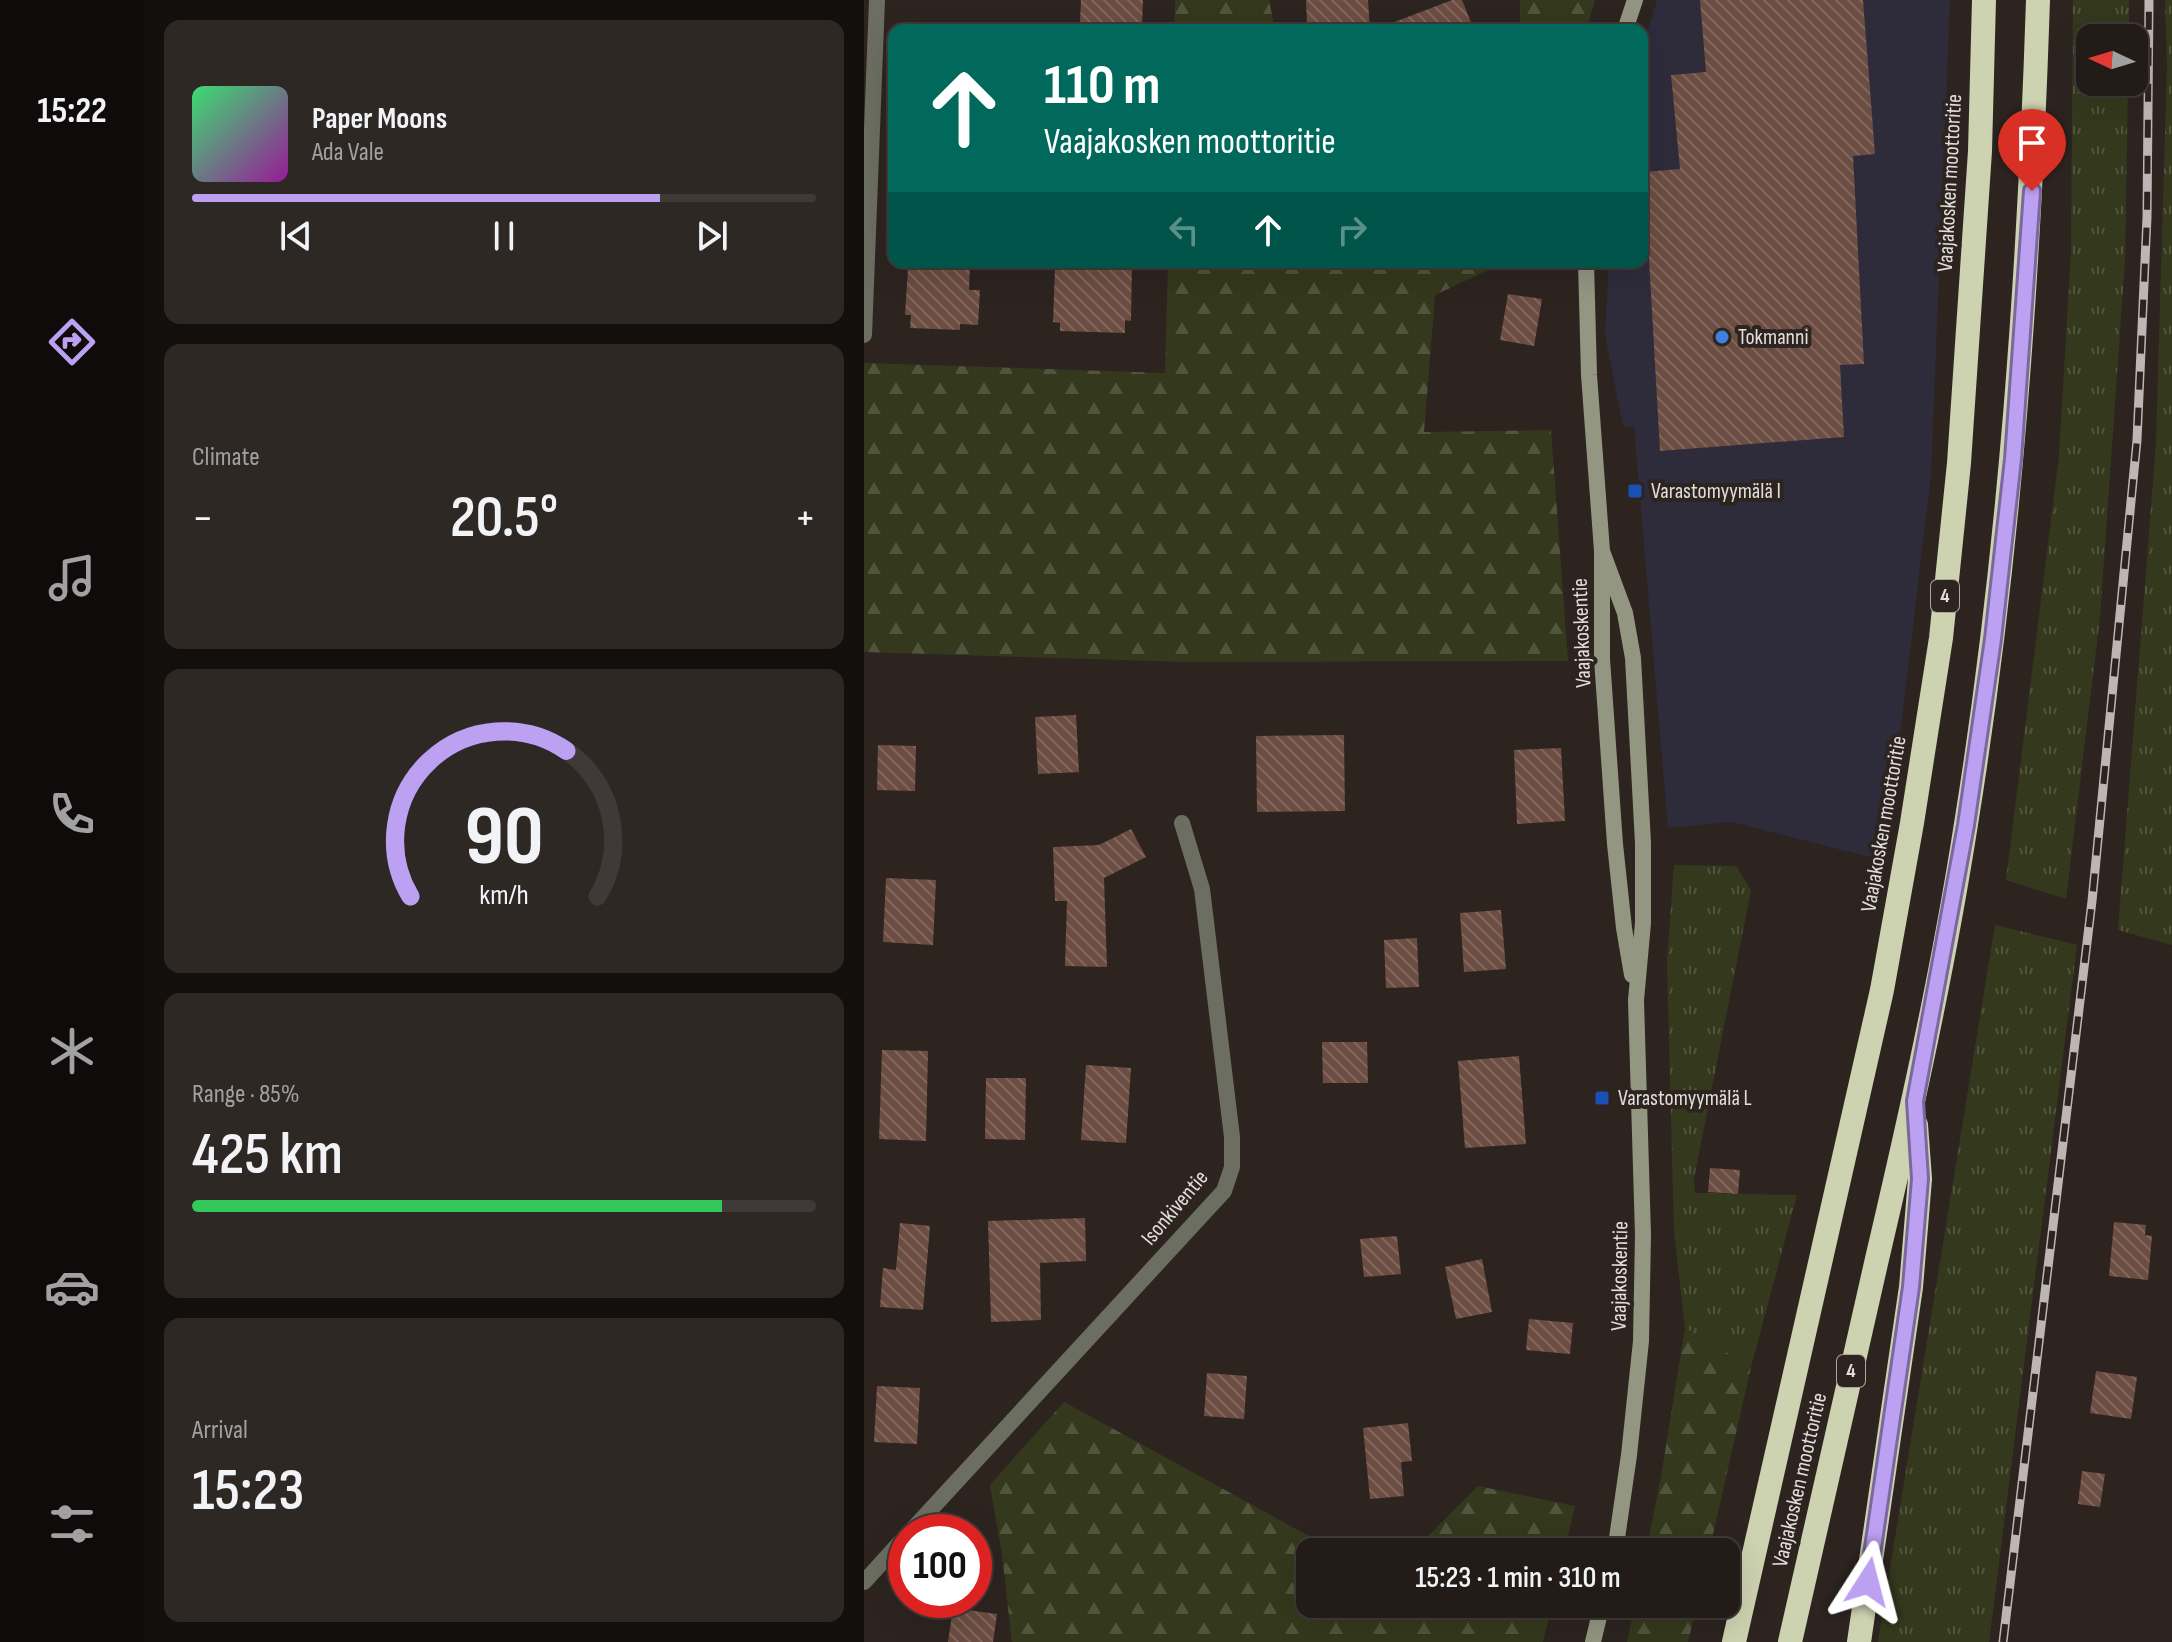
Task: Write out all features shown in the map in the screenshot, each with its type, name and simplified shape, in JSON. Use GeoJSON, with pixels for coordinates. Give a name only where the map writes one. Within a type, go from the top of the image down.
{"type":"FeatureCollection","features":[{"type":"Feature","properties":{"kind":"highway","name":"Vaajakosken moottoritie"},"geometry":{"type":"LineString","coordinates":[[1734,1642],[1882,990],[1941,638],[1959,463],[1980,151],[1984,0]]}},
{"type":"Feature","properties":{"kind":"highway","name":"Vaajakosken moottoritie"},"geometry":{"type":"LineString","coordinates":[[1790,1642],[1915,1101],[1966,825],[2013,459],[2031,207],[2038,0]]}},
{"type":"Feature","properties":{"kind":"highway"},"geometry":{"type":"LineString","coordinates":[[1859,1642],[1911,1287],[1920,1179],[1915,1101]]}},
{"type":"Feature","properties":{"kind":"main road"},"geometry":{"type":"LineString","coordinates":[[1627,24],[1635,0]]}},
{"type":"Feature","properties":{"kind":"main road","name":"Vaajakoskentie"},"geometry":{"type":"LineString","coordinates":[[1586,268],[1589,375],[1602,551],[1600,629],[1615,844],[1636,1000]]}},
{"type":"Feature","properties":{"kind":"main road","name":"Vaajakoskentie"},"geometry":{"type":"LineString","coordinates":[[1602,551],[1625,613],[1633,658],[1643,843],[1643,923],[1636,1000],[1643,1220],[1641,1341],[1617,1538]]}},
{"type":"Feature","properties":{"kind":"main road"},"geometry":{"type":"LineString","coordinates":[[1593,1642],[1599,1618]]}},
{"type":"Feature","properties":{"kind":"street"},"geometry":{"type":"LineString","coordinates":[[864,335],[877,0]]}},
{"type":"Feature","properties":{"kind":"street","name":"Isonkiventie"},"geometry":{"type":"LineString","coordinates":[[926,1514],[1224,1191],[1232,1167],[1232,1137],[1202,889],[1182,823]]}},
{"type":"Feature","properties":{"kind":"street","name":"Isonkiventie"},"geometry":{"type":"LineString","coordinates":[[864,1582],[888,1556]]}},
{"type":"Feature","properties":{"kind":"shaded area"},"geometry":{"type":"Polygon","coordinates":[[[1657,0],[1950,0],[1931,474],[1889,829],[1881,860],[1732,822],[1668,828],[1634,427],[1623,426],[1605,335],[1609,268],[1648,268],[1648,30],[1657,0]]]}},
{"type":"Feature","properties":{"kind":"green space"},"geometry":{"type":"Polygon","coordinates":[[[1175,0],[1269,0],[1274,24],[1174,24],[1175,0]]]}},
{"type":"Feature","properties":{"kind":"green space"},"geometry":{"type":"Polygon","coordinates":[[[1520,0],[1595,0],[1588,24],[1520,24],[1520,0]]]}},
{"type":"Feature","properties":{"kind":"green space"},"geometry":{"type":"Polygon","coordinates":[[[2073,0],[2129,0],[2129,24],[2076,24],[2076,96],[2128,96],[2125,260],[2100,617],[2066,899],[2006,880],[2059,456],[2071,252],[2073,0]]]}},
{"type":"Feature","properties":{"kind":"green space"},"geometry":{"type":"Polygon","coordinates":[[[2165,0],[2172,0],[2172,945],[2118,930],[2156,443],[2167,65],[2165,0]]]}},
{"type":"Feature","properties":{"kind":"green space"},"geometry":{"type":"Polygon","coordinates":[[[1168,268],[1493,268],[1435,295],[1424,432],[1551,430],[1568,661],[1188,662],[864,652],[864,363],[1165,373],[1168,268]]]}},
{"type":"Feature","properties":{"kind":"green space"},"geometry":{"type":"Polygon","coordinates":[[[1674,865],[1736,866],[1751,890],[1694,1178],[1695,1193],[1797,1195],[1751,1367],[1685,1328],[1674,1232],[1667,963],[1674,865]]]}},
{"type":"Feature","properties":{"kind":"green space"},"geometry":{"type":"Polygon","coordinates":[[[1995,925],[2077,945],[1989,1642],[1878,1642],[1995,925]]]}},
{"type":"Feature","properties":{"kind":"green space"},"geometry":{"type":"Polygon","coordinates":[[[1685,1328],[1751,1367],[1712,1538],[1649,1538],[1685,1328]]]}},
{"type":"Feature","properties":{"kind":"green space"},"geometry":{"type":"Polygon","coordinates":[[[1064,1402],[1312,1538],[1296,1538],[1296,1618],[1549,1618],[1543,1642],[1012,1642],[990,1485],[1064,1402]]]}},
{"type":"Feature","properties":{"kind":"green space"},"geometry":{"type":"Polygon","coordinates":[[[1478,1486],[1575,1506],[1567,1538],[1426,1538],[1478,1486]]]}},
{"type":"Feature","properties":{"kind":"green space"},"geometry":{"type":"Polygon","coordinates":[[[1632,1618],[1694,1618],[1688,1642],[1627,1642],[1632,1618]]]}},
{"type":"Feature","properties":{"kind":"building"},"geometry":{"type":"Polygon","coordinates":[[[1081,0],[1143,0],[1142,24],[1080,23],[1081,0]]]}},
{"type":"Feature","properties":{"kind":"building"},"geometry":{"type":"Polygon","coordinates":[[[1306,0],[1368,0],[1370,24],[1307,24],[1306,0]]]}},
{"type":"Feature","properties":{"kind":"building"},"geometry":{"type":"Polygon","coordinates":[[[1452,0],[1462,0],[1472,24],[1389,24],[1452,0]]]}},
{"type":"Feature","properties":{"kind":"building"},"geometry":{"type":"Polygon","coordinates":[[[1700,0],[1863,0],[1875,154],[1853,156],[1864,364],[1840,365],[1844,437],[1660,451],[1648,242],[1648,172],[1680,169],[1671,75],[1706,72],[1700,0]]]}},
{"type":"Feature","properties":{"kind":"building"},"geometry":{"type":"Polygon","coordinates":[[[970,268],[969,290],[980,290],[978,325],[960,324],[960,330],[910,328],[911,315],[905,315],[908,269],[970,268]]]}},
{"type":"Feature","properties":{"kind":"building"},"geometry":{"type":"Polygon","coordinates":[[[1055,268],[1132,268],[1131,321],[1125,320],[1125,333],[1060,331],[1060,323],[1053,322],[1055,268]]]}},
{"type":"Feature","properties":{"kind":"building"},"geometry":{"type":"Polygon","coordinates":[[[1508,294],[1542,299],[1534,346],[1500,340],[1508,294]]]}},
{"type":"Feature","properties":{"kind":"building"},"geometry":{"type":"Polygon","coordinates":[[[1076,715],[1079,772],[1038,774],[1035,717],[1076,715]]]}},
{"type":"Feature","properties":{"kind":"building"},"geometry":{"type":"Polygon","coordinates":[[[1344,735],[1345,811],[1257,812],[1256,736],[1344,735]]]}},
{"type":"Feature","properties":{"kind":"building"},"geometry":{"type":"Polygon","coordinates":[[[878,745],[916,746],[915,791],[877,790],[878,745]]]}},
{"type":"Feature","properties":{"kind":"building"},"geometry":{"type":"Polygon","coordinates":[[[1561,748],[1565,821],[1517,824],[1514,750],[1561,748]]]}},
{"type":"Feature","properties":{"kind":"building"},"geometry":{"type":"Polygon","coordinates":[[[1131,829],[1146,857],[1104,878],[1107,967],[1065,966],[1067,901],[1055,901],[1053,847],[1099,845],[1131,829]]]}},
{"type":"Feature","properties":{"kind":"building"},"geometry":{"type":"Polygon","coordinates":[[[886,878],[936,880],[933,945],[883,942],[886,878]]]}},
{"type":"Feature","properties":{"kind":"building"},"geometry":{"type":"Polygon","coordinates":[[[1501,910],[1506,969],[1464,972],[1460,913],[1501,910]]]}},
{"type":"Feature","properties":{"kind":"building"},"geometry":{"type":"Polygon","coordinates":[[[1417,938],[1419,987],[1386,988],[1384,940],[1417,938]]]}},
{"type":"Feature","properties":{"kind":"building"},"geometry":{"type":"Polygon","coordinates":[[[1322,1042],[1367,1042],[1368,1083],[1323,1083],[1322,1042]]]}},
{"type":"Feature","properties":{"kind":"building"},"geometry":{"type":"Polygon","coordinates":[[[882,1050],[928,1051],[926,1141],[879,1139],[882,1050]]]}},
{"type":"Feature","properties":{"kind":"building"},"geometry":{"type":"Polygon","coordinates":[[[1519,1056],[1526,1144],[1465,1148],[1458,1061],[1519,1056]]]}},
{"type":"Feature","properties":{"kind":"building"},"geometry":{"type":"Polygon","coordinates":[[[1086,1065],[1131,1068],[1126,1143],[1081,1140],[1086,1065]]]}},
{"type":"Feature","properties":{"kind":"building"},"geometry":{"type":"Polygon","coordinates":[[[986,1078],[1026,1078],[1025,1140],[985,1139],[986,1078]]]}},
{"type":"Feature","properties":{"kind":"building"},"geometry":{"type":"Polygon","coordinates":[[[1710,1168],[1740,1170],[1738,1194],[1708,1192],[1710,1168]]]}},
{"type":"Feature","properties":{"kind":"building"},"geometry":{"type":"Polygon","coordinates":[[[1085,1218],[1086,1261],[1040,1263],[1041,1320],[991,1322],[988,1221],[1085,1218]]]}},
{"type":"Feature","properties":{"kind":"building"},"geometry":{"type":"Polygon","coordinates":[[[2114,1222],[2146,1225],[2145,1235],[2152,1236],[2148,1280],[2109,1276],[2114,1222]]]}},
{"type":"Feature","properties":{"kind":"building"},"geometry":{"type":"Polygon","coordinates":[[[900,1223],[930,1226],[923,1310],[880,1307],[883,1268],[896,1270],[900,1223]]]}},
{"type":"Feature","properties":{"kind":"building"},"geometry":{"type":"Polygon","coordinates":[[[1397,1236],[1401,1274],[1364,1277],[1360,1239],[1397,1236]]]}},
{"type":"Feature","properties":{"kind":"building"},"geometry":{"type":"Polygon","coordinates":[[[1482,1259],[1492,1312],[1456,1319],[1445,1267],[1482,1259]]]}},
{"type":"Feature","properties":{"kind":"building"},"geometry":{"type":"Polygon","coordinates":[[[1529,1319],[1573,1323],[1570,1354],[1526,1350],[1529,1319]]]}},
{"type":"Feature","properties":{"kind":"building"},"geometry":{"type":"Polygon","coordinates":[[[2096,1371],[2137,1377],[2131,1419],[2090,1413],[2096,1371]]]}},
{"type":"Feature","properties":{"kind":"building"},"geometry":{"type":"Polygon","coordinates":[[[1207,1373],[1247,1376],[1244,1419],[1204,1416],[1207,1373]]]}},
{"type":"Feature","properties":{"kind":"building"},"geometry":{"type":"Polygon","coordinates":[[[877,1386],[920,1388],[917,1444],[874,1442],[877,1386]]]}},
{"type":"Feature","properties":{"kind":"building"},"geometry":{"type":"Polygon","coordinates":[[[1408,1423],[1412,1461],[1401,1462],[1404,1496],[1370,1499],[1363,1428],[1408,1423]]]}},
{"type":"Feature","properties":{"kind":"building"},"geometry":{"type":"Polygon","coordinates":[[[2082,1471],[2105,1474],[2100,1507],[2078,1504],[2082,1471]]]}},
{"type":"Feature","properties":{"kind":"building"},"geometry":{"type":"Polygon","coordinates":[[[992,1613],[997,1614],[993,1642],[948,1642],[952,1618],[992,1618],[992,1613]]]}},
{"type":"Feature","properties":{"kind":"railway"},"geometry":{"type":"LineString","coordinates":[[2003,1642],[2092,901],[2137,440],[2147,217],[2149,0]]}},
{"type":"Feature","properties":{"kind":"place","name":"Tokmanni"},"geometry":{"type":"Point","coordinates":[1722,337]}},
{"type":"Feature","properties":{"kind":"place","name":"Varastomyymälä I"},"geometry":{"type":"Point","coordinates":[1635,491]}},
{"type":"Feature","properties":{"kind":"place","name":"Varastomyymälä L"},"geometry":{"type":"Point","coordinates":[1602,1098]}},
{"type":"Feature","properties":{"kind":"route"},"geometry":{"type":"LineString","coordinates":[[1868,1582],[1911,1287],[1920,1179],[1915,1101],[1966,825],[1993,639],[2013,459],[2032,191]]}}]}
